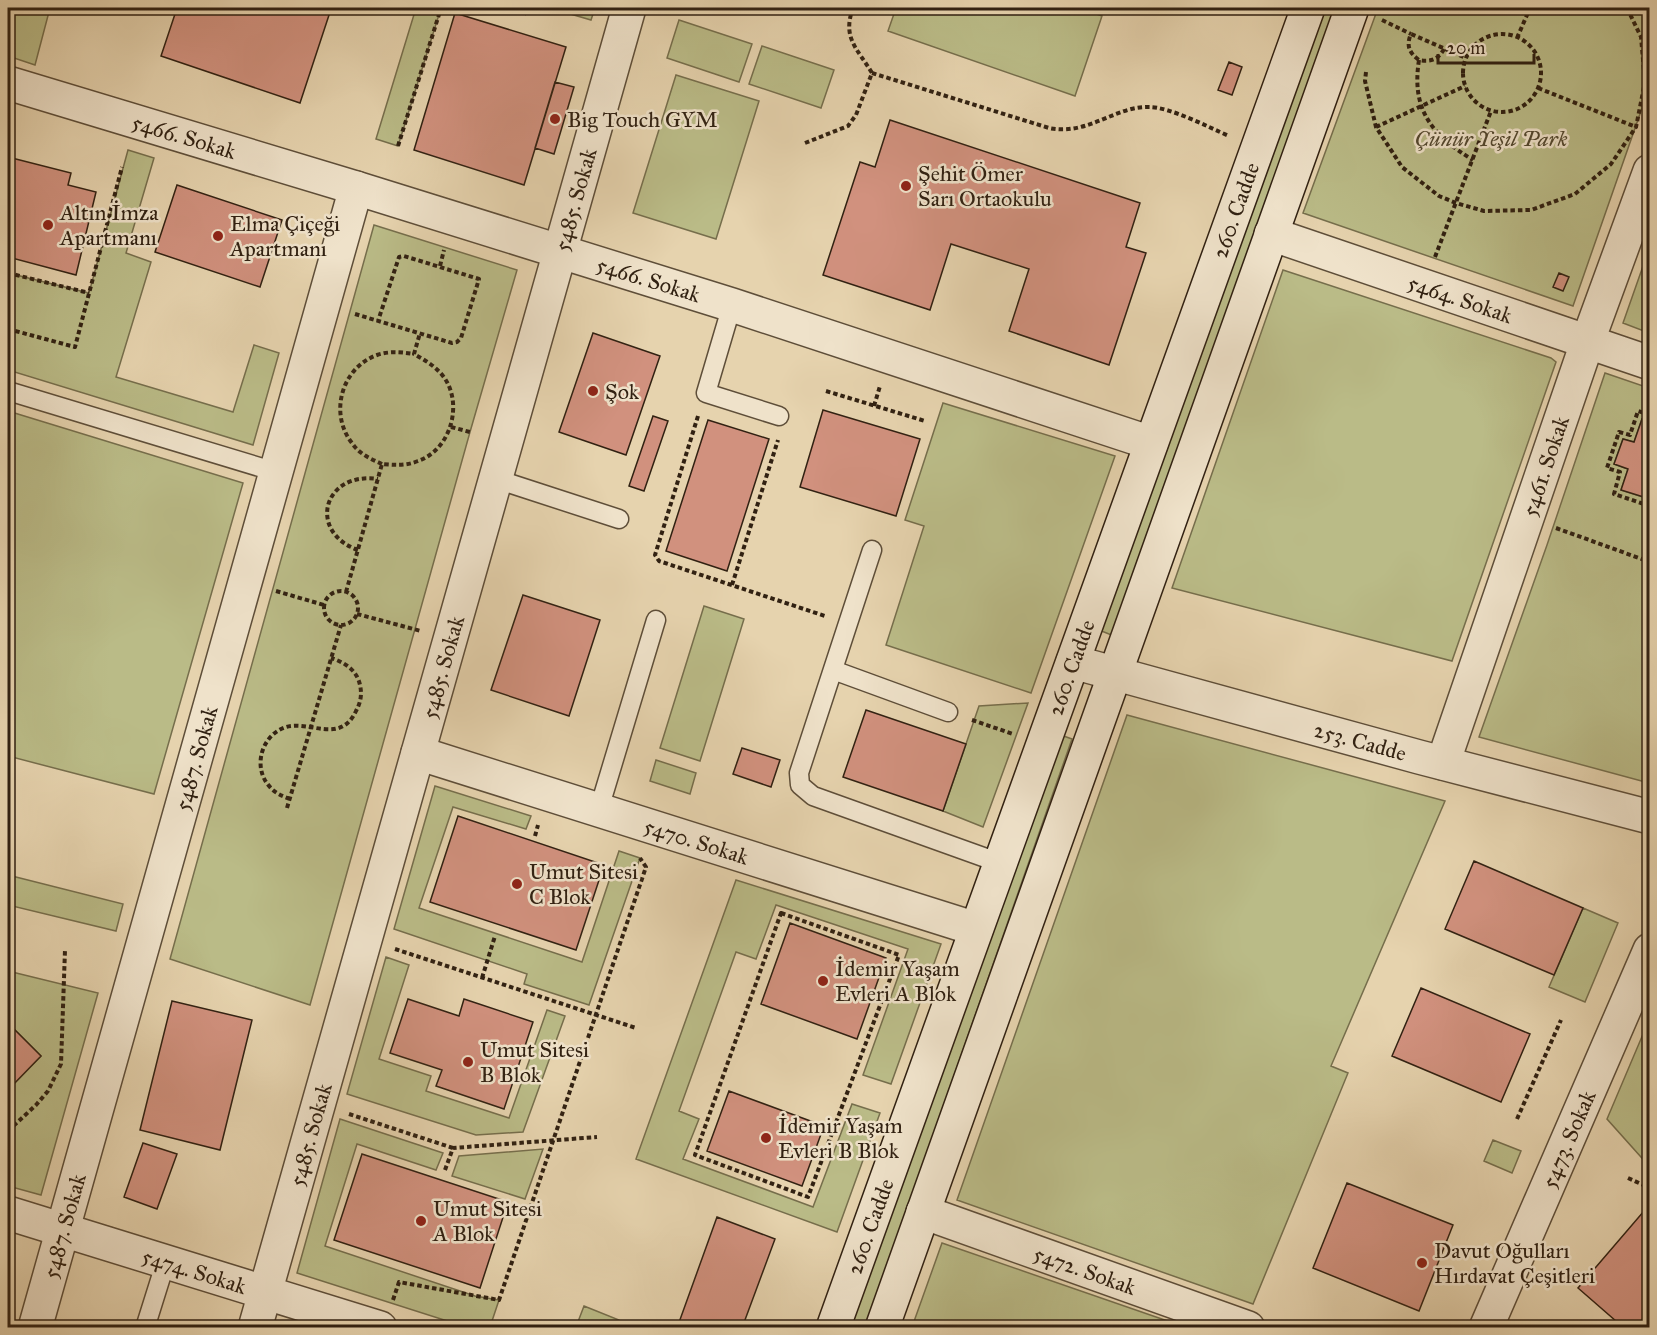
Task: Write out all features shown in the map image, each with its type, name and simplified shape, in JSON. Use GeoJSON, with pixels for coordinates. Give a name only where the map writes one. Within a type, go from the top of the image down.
{"type":"FeatureCollection","features":[{"type":"Feature","properties":{"kind":"street","name":"5485. Sokak"},"geometry":{"type":"LineString","coordinates":[[255,1328],[629,8]]}},
{"type":"Feature","properties":{"kind":"street","name":"260. Cadde"},"geometry":{"type":"LineString","coordinates":[[833,1328],[1308,8]]}},
{"type":"Feature","properties":{"kind":"street","name":"260. Cadde"},"geometry":{"type":"LineString","coordinates":[[882,1328],[1271,234],[1363,12]]}},
{"type":"Feature","properties":{"kind":"street","name":"5466. Sokak"},"geometry":{"type":"LineString","coordinates":[[8,83],[732,305],[1151,443]]}},
{"type":"Feature","properties":{"kind":"street","name":"5461. Sokak"},"geometry":{"type":"LineString","coordinates":[[1443,764],[1587,343],[1650,171]]}},
{"type":"Feature","properties":{"kind":"street","name":"5487. Sokak"},"geometry":{"type":"LineString","coordinates":[[35,1328],[356,188]]}},
{"type":"Feature","properties":{"kind":"street","name":"5464. Sokak"},"geometry":{"type":"LineString","coordinates":[[1271,234],[1650,363]]}},
{"type":"Feature","properties":{"kind":"street","name":"253. Cadde"},"geometry":{"type":"LineString","coordinates":[[1073,662],[1443,764],[1650,817]]}},
{"type":"Feature","properties":{"kind":"street","name":"5470. Sokak"},"geometry":{"type":"LineString","coordinates":[[418,753],[976,929]]}},
{"type":"Feature","properties":{"kind":"street","name":"5473. Sokak"},"geometry":{"type":"LineString","coordinates":[[1486,1328],[1650,950]]}},
{"type":"Feature","properties":{"kind":"street","name":"5472. Sokak"},"geometry":{"type":"LineString","coordinates":[[923,1212],[1248,1328]]}},
{"type":"Feature","properties":{"kind":"street","name":"5474. Sokak"},"geometry":{"type":"LineString","coordinates":[[8,1213],[266,1291],[386,1316]]}},
{"type":"Feature","properties":{"kind":"lane"},"geometry":{"type":"LineString","coordinates":[[732,305],[706,393],[779,416]]}},
{"type":"Feature","properties":{"kind":"lane"},"geometry":{"type":"LineString","coordinates":[[8,391],[276,472]]}},
{"type":"Feature","properties":{"kind":"lane"},"geometry":{"type":"LineString","coordinates":[[496,479],[619,519]]}},
{"type":"Feature","properties":{"kind":"lane"},"geometry":{"type":"LineString","coordinates":[[872,550],[799,773],[800,785],[813,796],[1000,863]]}},
{"type":"Feature","properties":{"kind":"lane"},"geometry":{"type":"LineString","coordinates":[[599,809],[656,620]]}},
{"type":"Feature","properties":{"kind":"lane"},"geometry":{"type":"LineString","coordinates":[[833,670],[948,712]]}},
{"type":"Feature","properties":{"kind":"lane"},"geometry":{"type":"LineString","coordinates":[[145,1328],[166,1261]]}},
{"type":"Feature","properties":{"kind":"path"},"geometry":{"type":"LineString","coordinates":[[398,146],[441,8]]}},
{"type":"Feature","properties":{"kind":"path"},"geometry":{"type":"LineString","coordinates":[[519,8],[527,14]]}},
{"type":"Feature","properties":{"kind":"path"},"geometry":{"type":"LineString","coordinates":[[852,8],[848,34],[872,72],[1063,131],[1138,108],[1150,107],[1162,109],[1229,136]]}},
{"type":"Feature","properties":{"kind":"path"},"geometry":{"type":"LineString","coordinates":[[1517,38],[1530,8]]}},
{"type":"Feature","properties":{"kind":"path"},"geometry":{"type":"LineString","coordinates":[[1366,69],[1365,81],[1376,127],[1402,166],[1439,196],[1456,203],[1484,211],[1531,210],[1575,194],[1611,164],[1636,127],[1645,82],[1641,37],[1627,8]]}},
{"type":"Feature","properties":{"kind":"path"},"geometry":{"type":"LineString","coordinates":[[1363,12],[1466,58]]}},
{"type":"Feature","properties":{"kind":"path"},"geometry":{"type":"LineString","coordinates":[[1411,34],[1408,45],[1410,51],[1419,60],[1430,61],[1444,49]]}},
{"type":"Feature","properties":{"kind":"path"},"geometry":{"type":"LineString","coordinates":[[1501,34],[1517,38],[1532,49],[1538,60],[1541,72],[1538,87],[1526,104],[1515,110],[1491,111],[1480,106],[1465,86],[1462,74],[1466,58],[1478,42],[1489,36],[1501,34]]}},
{"type":"Feature","properties":{"kind":"path"},"geometry":{"type":"LineString","coordinates":[[1419,60],[1416,79],[1420,107],[1437,133],[1454,148],[1473,160]]}},
{"type":"Feature","properties":{"kind":"path"},"geometry":{"type":"LineString","coordinates":[[806,143],[848,126],[856,115],[872,72]]}},
{"type":"Feature","properties":{"kind":"path"},"geometry":{"type":"LineString","coordinates":[[1376,127],[1465,86]]}},
{"type":"Feature","properties":{"kind":"path"},"geometry":{"type":"LineString","coordinates":[[1538,87],[1636,127]]}},
{"type":"Feature","properties":{"kind":"path"},"geometry":{"type":"LineString","coordinates":[[1435,258],[1491,111]]}},
{"type":"Feature","properties":{"kind":"path"},"geometry":{"type":"LineString","coordinates":[[8,329],[75,347],[122,167]]}},
{"type":"Feature","properties":{"kind":"path"},"geometry":{"type":"LineString","coordinates":[[440,266],[445,247]]}},
{"type":"Feature","properties":{"kind":"path"},"geometry":{"type":"LineString","coordinates":[[348,313],[452,343],[457,342],[461,338],[479,279],[399,256],[378,321]]}},
{"type":"Feature","properties":{"kind":"path"},"geometry":{"type":"LineString","coordinates":[[8,273],[89,293]]}},
{"type":"Feature","properties":{"kind":"path"},"geometry":{"type":"LineString","coordinates":[[414,354],[420,333]]}},
{"type":"Feature","properties":{"kind":"path"},"geometry":{"type":"LineString","coordinates":[[387,353],[414,354],[431,363],[444,378],[452,395],[451,427],[436,450],[421,461],[402,466],[382,464],[359,451],[343,429],[339,411],[342,393],[349,377],[362,363],[387,353]]}},
{"type":"Feature","properties":{"kind":"path"},"geometry":{"type":"LineString","coordinates":[[874,406],[881,383]]}},
{"type":"Feature","properties":{"kind":"path"},"geometry":{"type":"LineString","coordinates":[[826,391],[925,421]]}},
{"type":"Feature","properties":{"kind":"path"},"geometry":{"type":"LineString","coordinates":[[706,393],[655,555],[659,561],[849,623]]}},
{"type":"Feature","properties":{"kind":"path"},"geometry":{"type":"LineString","coordinates":[[1650,415],[1638,411],[1630,435],[1619,432],[1607,468],[1620,472],[1614,494],[1650,506]]}},
{"type":"Feature","properties":{"kind":"path"},"geometry":{"type":"LineString","coordinates":[[732,585],[782,428],[779,416]]}},
{"type":"Feature","properties":{"kind":"path"},"geometry":{"type":"LineString","coordinates":[[451,427],[470,432]]}},
{"type":"Feature","properties":{"kind":"path"},"geometry":{"type":"LineString","coordinates":[[346,592],[382,464]]}},
{"type":"Feature","properties":{"kind":"path"},"geometry":{"type":"LineString","coordinates":[[358,550],[346,546],[336,538],[327,516],[328,504],[334,492],[343,484],[360,478],[378,479]]}},
{"type":"Feature","properties":{"kind":"path"},"geometry":{"type":"LineString","coordinates":[[1527,518],[1650,562]]}},
{"type":"Feature","properties":{"kind":"path"},"geometry":{"type":"LineString","coordinates":[[245,581],[324,605]]}},
{"type":"Feature","properties":{"kind":"path"},"geometry":{"type":"LineString","coordinates":[[340,591],[346,592],[355,598],[357,614],[351,622],[335,624],[326,617],[324,605],[330,595],[340,591]]}},
{"type":"Feature","properties":{"kind":"path"},"geometry":{"type":"LineString","coordinates":[[357,614],[450,640]]}},
{"type":"Feature","properties":{"kind":"path"},"geometry":{"type":"LineString","coordinates":[[287,808],[341,625]]}},
{"type":"Feature","properties":{"kind":"path"},"geometry":{"type":"LineString","coordinates":[[290,799],[269,787],[262,776],[261,752],[266,741],[281,730],[298,726],[323,730],[335,729],[346,724],[354,715],[360,704],[362,692],[359,680],[343,662],[331,658]]}},
{"type":"Feature","properties":{"kind":"path"},"geometry":{"type":"LineString","coordinates":[[948,712],[1016,735]]}},
{"type":"Feature","properties":{"kind":"path"},"geometry":{"type":"LineString","coordinates":[[538,826],[548,829]]}},
{"type":"Feature","properties":{"kind":"path"},"geometry":{"type":"LineString","coordinates":[[386,1316],[399,1282],[499,1300],[646,867],[640,858],[630,854]]}},
{"type":"Feature","properties":{"kind":"path"},"geometry":{"type":"LineString","coordinates":[[781,913],[898,955],[808,1197],[695,1155],[781,913]]}},
{"type":"Feature","properties":{"kind":"path"},"geometry":{"type":"LineString","coordinates":[[482,978],[495,936]]}},
{"type":"Feature","properties":{"kind":"path"},"geometry":{"type":"LineString","coordinates":[[389,947],[636,1028]]}},
{"type":"Feature","properties":{"kind":"path"},"geometry":{"type":"LineString","coordinates":[[8,1131],[36,1106],[48,1091],[61,1064],[65,950]]}},
{"type":"Feature","properties":{"kind":"path"},"geometry":{"type":"LineString","coordinates":[[1517,1119],[1561,1020]]}},
{"type":"Feature","properties":{"kind":"path"},"geometry":{"type":"LineString","coordinates":[[342,1112],[453,1148],[597,1137]]}},
{"type":"Feature","properties":{"kind":"path"},"geometry":{"type":"LineString","coordinates":[[444,1170],[453,1148]]}},
{"type":"Feature","properties":{"kind":"path"},"geometry":{"type":"LineString","coordinates":[[1628,1178],[1650,1188]]}},
{"type":"Feature","properties":{"kind":"green space"},"geometry":{"type":"Polygon","coordinates":[[[8,8],[50,8],[35,65],[8,56],[8,8]]]}},
{"type":"Feature","properties":{"kind":"green space"},"geometry":{"type":"Polygon","coordinates":[[[416,8],[441,8],[398,146],[376,139],[416,8]]]}},
{"type":"Feature","properties":{"kind":"green space"},"geometry":{"type":"Polygon","coordinates":[[[550,8],[595,8],[591,20],[550,8]]]}},
{"type":"Feature","properties":{"kind":"green space"},"geometry":{"type":"Polygon","coordinates":[[[896,8],[1079,8],[1102,16],[1075,96],[888,31],[896,8]]]}},
{"type":"Feature","properties":{"kind":"green space"},"geometry":{"type":"Polygon","coordinates":[[[1322,8],[1336,8],[1114,636],[1099,630],[1322,8]]]}},
{"type":"Feature","properties":{"kind":"green space","name":"Çünür Yeşil Park"},"geometry":{"type":"Polygon","coordinates":[[[1378,8],[1649,8],[1649,88],[1573,306],[1303,213],[1378,8]]]}},
{"type":"Feature","properties":{"kind":"green space"},"geometry":{"type":"Polygon","coordinates":[[[679,20],[752,44],[739,82],[667,58],[679,20]]]}},
{"type":"Feature","properties":{"kind":"green space"},"geometry":{"type":"Polygon","coordinates":[[[762,46],[834,70],[821,108],[749,84],[762,46]]]}},
{"type":"Feature","properties":{"kind":"green space"},"geometry":{"type":"Polygon","coordinates":[[[676,75],[759,101],[716,239],[633,213],[676,75]]]}},
{"type":"Feature","properties":{"kind":"green space"},"geometry":{"type":"Polygon","coordinates":[[[128,150],[154,158],[126,253],[151,262],[116,377],[233,412],[254,345],[279,353],[253,445],[8,370],[8,273],[89,293],[128,150]]]}},
{"type":"Feature","properties":{"kind":"green space"},"geometry":{"type":"Polygon","coordinates":[[[374,225],[517,270],[310,1005],[170,959],[374,225]]]}},
{"type":"Feature","properties":{"kind":"green space"},"geometry":{"type":"Polygon","coordinates":[[[1649,249],[1649,333],[1623,323],[1649,249]]]}},
{"type":"Feature","properties":{"kind":"green space"},"geometry":{"type":"Polygon","coordinates":[[[1283,270],[1551,358],[1556,362],[1452,661],[1172,588],[1283,270]]]}},
{"type":"Feature","properties":{"kind":"green space"},"geometry":{"type":"Polygon","coordinates":[[[1605,373],[1649,388],[1649,421],[1642,419],[1634,442],[1623,439],[1614,464],[1628,469],[1621,490],[1649,499],[1649,783],[1479,737],[1605,373]]]}},
{"type":"Feature","properties":{"kind":"green space"},"geometry":{"type":"Polygon","coordinates":[[[943,403],[1115,456],[1031,693],[886,645],[924,526],[905,520],[943,403]]]}},
{"type":"Feature","properties":{"kind":"green space"},"geometry":{"type":"Polygon","coordinates":[[[8,411],[243,483],[154,794],[8,756],[8,411]]]}},
{"type":"Feature","properties":{"kind":"green space"},"geometry":{"type":"Polygon","coordinates":[[[704,606],[744,619],[700,761],[660,748],[704,606]]]}},
{"type":"Feature","properties":{"kind":"green space"},"geometry":{"type":"Polygon","coordinates":[[[1028,703],[983,827],[943,811],[979,706],[1028,703]]]}},
{"type":"Feature","properties":{"kind":"green space"},"geometry":{"type":"Polygon","coordinates":[[[1127,715],[1445,801],[1331,1066],[1348,1073],[1253,1304],[957,1200],[1127,715]]]}},
{"type":"Feature","properties":{"kind":"green space"},"geometry":{"type":"Polygon","coordinates":[[[1058,734],[1072,739],[866,1327],[849,1328],[1058,734]]]}},
{"type":"Feature","properties":{"kind":"green space"},"geometry":{"type":"Polygon","coordinates":[[[656,760],[696,773],[690,794],[650,781],[656,760]]]}},
{"type":"Feature","properties":{"kind":"green space"},"geometry":{"type":"Polygon","coordinates":[[[435,786],[531,816],[526,829],[453,807],[419,908],[582,962],[619,851],[640,858],[589,1005],[524,984],[527,974],[394,929],[435,786]]]}},
{"type":"Feature","properties":{"kind":"green space"},"geometry":{"type":"Polygon","coordinates":[[[8,875],[123,904],[116,931],[8,905],[8,875]]]}},
{"type":"Feature","properties":{"kind":"green space"},"geometry":{"type":"Polygon","coordinates":[[[736,880],[941,944],[891,1084],[863,1075],[908,949],[776,905],[756,959],[736,952],[679,1111],[699,1119],[683,1159],[813,1207],[852,1104],[880,1113],[837,1232],[636,1159],[736,880]]]}},
{"type":"Feature","properties":{"kind":"green space"},"geometry":{"type":"Polygon","coordinates":[[[1583,908],[1618,923],[1585,1002],[1549,987],[1583,908]]]}},
{"type":"Feature","properties":{"kind":"green space"},"geometry":{"type":"Polygon","coordinates":[[[386,957],[409,965],[379,1059],[431,1076],[426,1091],[509,1118],[547,1010],[565,1016],[523,1132],[476,1135],[347,1094],[386,957]]]}},
{"type":"Feature","properties":{"kind":"green space"},"geometry":{"type":"Polygon","coordinates":[[[8,971],[98,993],[41,1195],[8,1186],[8,1090],[41,1056],[8,1023],[8,971]]]}},
{"type":"Feature","properties":{"kind":"green space"},"geometry":{"type":"Polygon","coordinates":[[[1649,1020],[1650,1166],[1607,1119],[1649,1020]]]}},
{"type":"Feature","properties":{"kind":"green space"},"geometry":{"type":"Polygon","coordinates":[[[340,1119],[443,1153],[436,1170],[357,1144],[325,1246],[475,1296],[499,1300],[490,1327],[466,1327],[297,1273],[340,1119]]]}},
{"type":"Feature","properties":{"kind":"green space"},"geometry":{"type":"Polygon","coordinates":[[[1493,1140],[1521,1151],[1512,1173],[1484,1161],[1493,1140]]]}},
{"type":"Feature","properties":{"kind":"green space"},"geometry":{"type":"Polygon","coordinates":[[[543,1149],[525,1199],[452,1176],[459,1156],[543,1149]]]}},
{"type":"Feature","properties":{"kind":"green space"},"geometry":{"type":"Polygon","coordinates":[[[942,1243],[1185,1327],[912,1327],[942,1243]]]}},
{"type":"Feature","properties":{"kind":"green space"},"geometry":{"type":"Polygon","coordinates":[[[584,1306],[619,1320],[621,1327],[576,1327],[584,1306]]]}},
{"type":"Feature","properties":{"kind":"building"},"geometry":{"type":"Polygon","coordinates":[[[177,8],[331,9],[300,103],[161,56],[177,8]]]}},
{"type":"Feature","properties":{"kind":"building"},"geometry":{"type":"Polygon","coordinates":[[[1226,8],[1246,8],[1244,13],[1226,8]]]}},
{"type":"Feature","properties":{"kind":"building"},"geometry":{"type":"Polygon","coordinates":[[[455,13],[566,47],[524,185],[414,150],[455,13]]]}},
{"type":"Feature","properties":{"kind":"building"},"geometry":{"type":"Polygon","coordinates":[[[1229,62],[1242,67],[1232,95],[1218,90],[1229,62]]]}},
{"type":"Feature","properties":{"kind":"building"},"geometry":{"type":"Polygon","coordinates":[[[555,82],[574,87],[554,154],[535,148],[555,82]]]}},
{"type":"Feature","properties":{"kind":"building","name":"Şehit Ömer Sarı Ortaokulu"},"geometry":{"type":"Polygon","coordinates":[[[890,120],[1140,203],[1126,247],[1146,253],[1109,365],[1009,331],[1029,269],[951,244],[930,310],[823,275],[860,162],[875,167],[890,120]]]}},
{"type":"Feature","properties":{"kind":"building","name":"Altın İmza Apartmanı"},"geometry":{"type":"Polygon","coordinates":[[[8,157],[71,173],[68,185],[96,192],[76,275],[8,257],[8,157]]]}},
{"type":"Feature","properties":{"kind":"building","name":"Elma Çiçeği Apartmanı"},"geometry":{"type":"Polygon","coordinates":[[[177,185],[282,220],[260,287],[155,252],[177,185]]]}},
{"type":"Feature","properties":{"kind":"building"},"geometry":{"type":"Polygon","coordinates":[[[1559,273],[1569,277],[1563,291],[1553,287],[1559,273]]]}},
{"type":"Feature","properties":{"kind":"building"},"geometry":{"type":"Polygon","coordinates":[[[593,333],[660,356],[626,455],[559,432],[593,333]]]}},
{"type":"Feature","properties":{"kind":"building"},"geometry":{"type":"Polygon","coordinates":[[[823,410],[920,439],[896,516],[800,487],[823,410]]]}},
{"type":"Feature","properties":{"kind":"building"},"geometry":{"type":"Polygon","coordinates":[[[653,416],[668,421],[644,491],[629,486],[653,416]]]}},
{"type":"Feature","properties":{"kind":"building"},"geometry":{"type":"Polygon","coordinates":[[[1642,419],[1650,421],[1650,499],[1621,490],[1628,469],[1614,464],[1623,439],[1634,442],[1642,419]]]}},
{"type":"Feature","properties":{"kind":"building"},"geometry":{"type":"Polygon","coordinates":[[[708,420],[769,439],[727,571],[666,551],[708,420]]]}},
{"type":"Feature","properties":{"kind":"building"},"geometry":{"type":"Polygon","coordinates":[[[523,595],[600,620],[569,716],[491,690],[523,595]]]}},
{"type":"Feature","properties":{"kind":"building"},"geometry":{"type":"Polygon","coordinates":[[[866,710],[966,744],[943,811],[843,777],[866,710]]]}},
{"type":"Feature","properties":{"kind":"building"},"geometry":{"type":"Polygon","coordinates":[[[742,748],[780,760],[771,787],[733,774],[742,748]]]}},
{"type":"Feature","properties":{"kind":"building","name":"Umut Sitesi C Blok"},"geometry":{"type":"Polygon","coordinates":[[[458,816],[604,865],[576,950],[430,902],[458,816]]]}},
{"type":"Feature","properties":{"kind":"building"},"geometry":{"type":"Polygon","coordinates":[[[1474,861],[1583,908],[1554,975],[1445,929],[1474,861]]]}},
{"type":"Feature","properties":{"kind":"building","name":"İdemir Yaşam Evleri A Blok"},"geometry":{"type":"Polygon","coordinates":[[[790,923],[886,958],[857,1039],[761,1004],[790,923]]]}},
{"type":"Feature","properties":{"kind":"building"},"geometry":{"type":"Polygon","coordinates":[[[1421,988],[1530,1034],[1501,1102],[1392,1056],[1421,988]]]}},
{"type":"Feature","properties":{"kind":"building","name":"Umut Sitesi B Blok"},"geometry":{"type":"Polygon","coordinates":[[[408,999],[459,1016],[464,999],[533,1022],[504,1109],[436,1086],[442,1070],[390,1053],[408,999]]]}},
{"type":"Feature","properties":{"kind":"building"},"geometry":{"type":"Polygon","coordinates":[[[172,1001],[252,1020],[220,1150],[140,1130],[172,1001]]]}},
{"type":"Feature","properties":{"kind":"building"},"geometry":{"type":"Polygon","coordinates":[[[8,1023],[41,1056],[8,1090],[8,1023]]]}},
{"type":"Feature","properties":{"kind":"building","name":"İdemir Yaşam Evleri B Blok"},"geometry":{"type":"Polygon","coordinates":[[[729,1091],[824,1126],[802,1186],[707,1151],[729,1091]]]}},
{"type":"Feature","properties":{"kind":"building"},"geometry":{"type":"Polygon","coordinates":[[[143,1143],[177,1154],[157,1209],[124,1197],[143,1143]]]}},
{"type":"Feature","properties":{"kind":"building","name":"Umut Sitesi A Blok"},"geometry":{"type":"Polygon","coordinates":[[[362,1154],[508,1202],[480,1288],[334,1240],[362,1154]]]}},
{"type":"Feature","properties":{"kind":"building"},"geometry":{"type":"Polygon","coordinates":[[[1347,1183],[1453,1225],[1419,1311],[1313,1268],[1347,1183]]]}},
{"type":"Feature","properties":{"kind":"building"},"geometry":{"type":"Polygon","coordinates":[[[1650,1204],[1650,1310],[1635,1328],[1624,1328],[1578,1288],[1650,1204]]]}},
{"type":"Feature","properties":{"kind":"building"},"geometry":{"type":"Polygon","coordinates":[[[717,1217],[775,1239],[742,1328],[677,1328],[717,1217]]]}},
{"type":"Feature","properties":{"kind":"place","name":"Big Touch GYM"},"geometry":{"type":"Point","coordinates":[555,119]}},
{"type":"Feature","properties":{"kind":"place","name":"Şehit Ömer Sarı Ortaokulu"},"geometry":{"type":"Point","coordinates":[906,186]}},
{"type":"Feature","properties":{"kind":"place","name":"Altın İmza Apartmanı"},"geometry":{"type":"Point","coordinates":[48,225]}},
{"type":"Feature","properties":{"kind":"place","name":"Elma Çiçeği Apartmanı"},"geometry":{"type":"Point","coordinates":[218,236]}},
{"type":"Feature","properties":{"kind":"place","name":"Şok"},"geometry":{"type":"Point","coordinates":[593,391]}},
{"type":"Feature","properties":{"kind":"place","name":"Umut Sitesi C Blok"},"geometry":{"type":"Point","coordinates":[517,884]}},
{"type":"Feature","properties":{"kind":"place","name":"İdemir Yaşam Evleri A Blok"},"geometry":{"type":"Point","coordinates":[823,981]}},
{"type":"Feature","properties":{"kind":"place","name":"Umut Sitesi B Blok"},"geometry":{"type":"Point","coordinates":[468,1062]}},
{"type":"Feature","properties":{"kind":"place","name":"İdemir Yaşam Evleri B Blok"},"geometry":{"type":"Point","coordinates":[766,1138]}},
{"type":"Feature","properties":{"kind":"place","name":"Umut Sitesi A Blok"},"geometry":{"type":"Point","coordinates":[421,1221]}},
{"type":"Feature","properties":{"kind":"place","name":"Davut Oğulları Hırdavat Çeşitleri"},"geometry":{"type":"Point","coordinates":[1422,1263]}}]}
